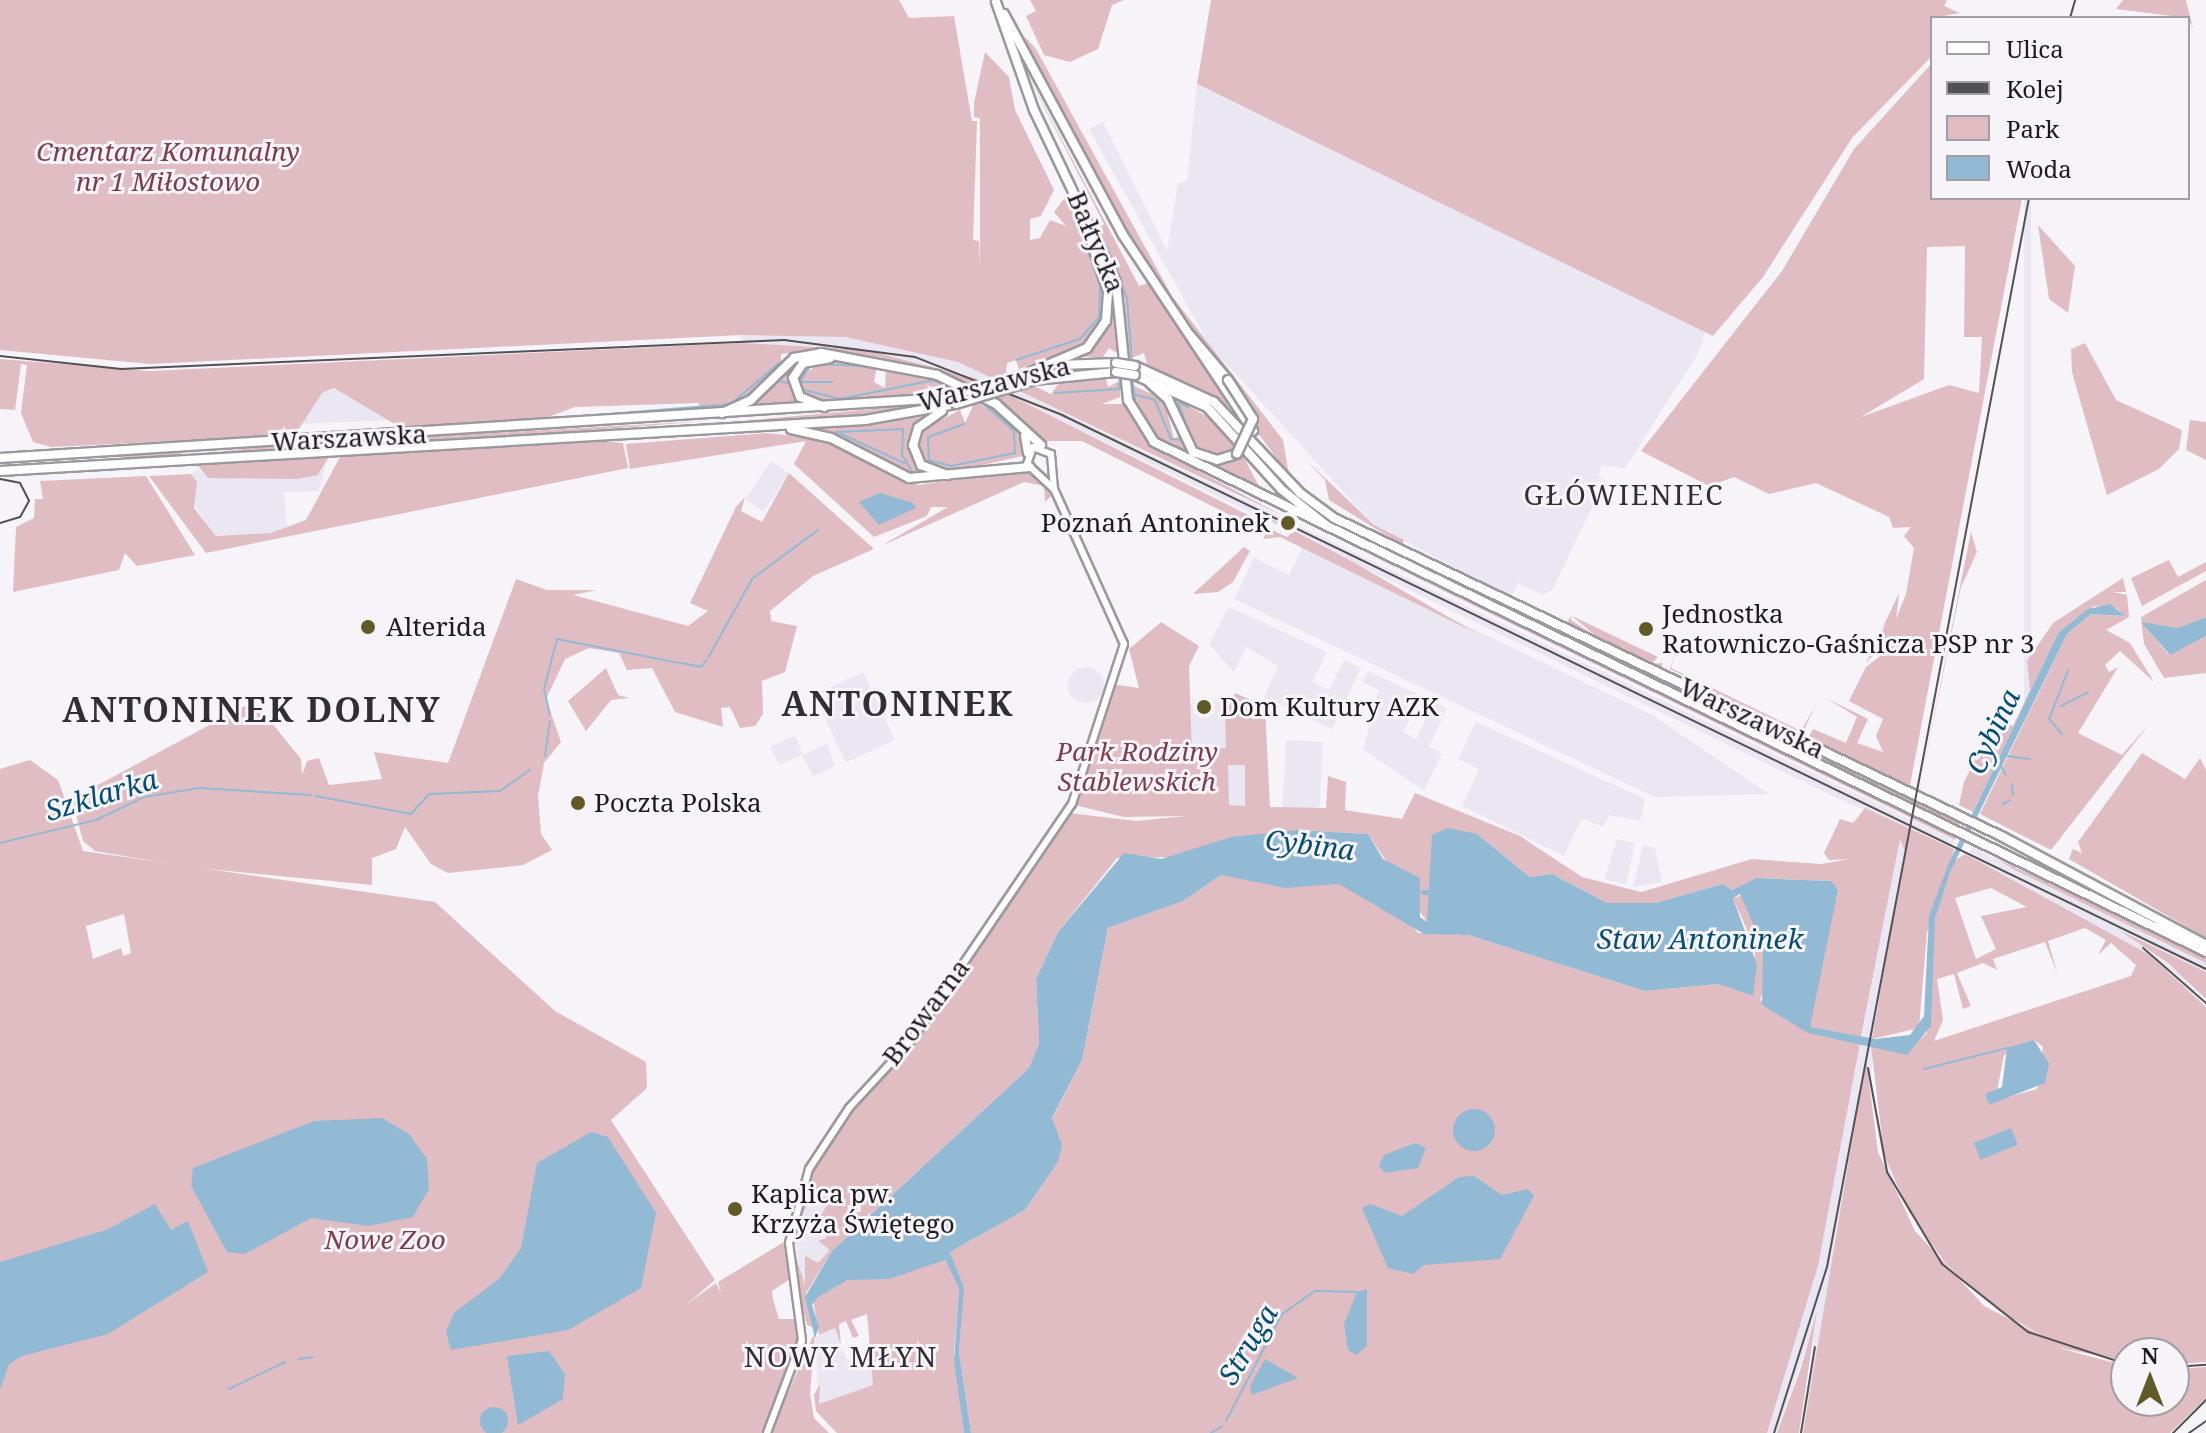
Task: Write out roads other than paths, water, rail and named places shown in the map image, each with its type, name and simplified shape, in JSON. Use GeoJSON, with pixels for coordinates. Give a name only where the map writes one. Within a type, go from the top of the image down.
{"type":"FeatureCollection","features":[{"type":"Feature","properties":{"kind":"main road","name":"Bałtycka"},"geometry":{"type":"LineString","coordinates":[[996,1],[1030,101],[1076,192],[1119,291],[1127,394],[1141,430],[1169,452],[1281,507]]}},
{"type":"Feature","properties":{"kind":"main road","name":"Bałtycka"},"geometry":{"type":"LineString","coordinates":[[996,1],[1171,313],[1272,461]]}},
{"type":"Feature","properties":{"kind":"main road"},"geometry":{"type":"LineString","coordinates":[[1030,376],[1087,348],[1108,314],[1106,283],[1076,192]]}},
{"type":"Feature","properties":{"kind":"main road"},"geometry":{"type":"LineString","coordinates":[[1135,371],[1166,396],[1182,435],[1210,460],[1232,457],[1247,444],[1250,411],[1171,313]]}},
{"type":"Feature","properties":{"kind":"main road"},"geometry":{"type":"LineString","coordinates":[[689,418],[744,405],[800,355],[848,358],[937,375],[996,404],[1041,445]]}},
{"type":"Feature","properties":{"kind":"main road"},"geometry":{"type":"LineString","coordinates":[[841,410],[803,400],[793,378],[808,361],[848,358]]}},
{"type":"Feature","properties":{"kind":"main road","name":"Warszawska"},"geometry":{"type":"LineString","coordinates":[[0,458],[841,410],[944,398],[1030,376],[1116,368],[1135,371],[1214,402],[1310,503],[1342,522],[1966,819],[2171,931]]}},
{"type":"Feature","properties":{"kind":"main road","name":"Warszawska"},"geometry":{"type":"LineString","coordinates":[[1135,371],[1207,407],[1295,502],[1358,543]]}},
{"type":"Feature","properties":{"kind":"main road","name":"Warszawska"},"geometry":{"type":"LineString","coordinates":[[0,471],[878,419],[956,404],[1030,376]]}},
{"type":"Feature","properties":{"kind":"main road"},"geometry":{"type":"LineString","coordinates":[[956,404],[921,424],[913,445],[924,468],[956,476]]}},
{"type":"Feature","properties":{"kind":"main road"},"geometry":{"type":"LineString","coordinates":[[766,426],[831,438],[901,476],[956,476],[1009,467],[1029,467]]}},
{"type":"Feature","properties":{"kind":"main road"},"geometry":{"type":"LineString","coordinates":[[1009,467],[1027,454],[1024,432]]}},
{"type":"Feature","properties":{"kind":"main road"},"geometry":{"type":"LineString","coordinates":[[396,435],[396,448]]}},
{"type":"Feature","properties":{"kind":"main road"},"geometry":{"type":"LineString","coordinates":[[186,460],[192,447]]}},
{"type":"Feature","properties":{"kind":"main road","name":"Warszawska"},"geometry":{"type":"LineString","coordinates":[[1281,507],[1973,840],[2171,931]]}},
{"type":"Feature","properties":{"kind":"main road"},"geometry":{"type":"LineString","coordinates":[[2171,931],[2206,945]]}},
{"type":"Feature","properties":{"kind":"main road"},"geometry":{"type":"LineString","coordinates":[[2171,931],[2206,952]]}},
{"type":"Feature","properties":{"kind":"street"},"geometry":{"type":"LineString","coordinates":[[1041,445],[1052,455],[1049,467],[1054,489],[1039,472],[1029,467],[1027,454],[1041,445]]}},
{"type":"Feature","properties":{"kind":"street"},"geometry":{"type":"LineString","coordinates":[[1039,472],[1049,467]]}},
{"type":"Feature","properties":{"kind":"street","name":"Browarna"},"geometry":{"type":"LineString","coordinates":[[767,1433],[802,1340],[789,1243],[809,1169],[843,1114],[910,1042],[1072,804],[1124,644],[1054,489]]}},
{"type":"Feature","properties":{"kind":"water"},"geometry":{"type":"Polygon","coordinates":[[[880,493],[913,503],[916,508],[879,525],[859,502],[880,493]]]}},
{"type":"Feature","properties":{"kind":"water"},"geometry":{"type":"Polygon","coordinates":[[[2110,604],[2125,616],[2091,614],[2067,634],[1950,872],[1935,919],[1931,1026],[1907,1055],[1808,1033],[1762,1005],[1763,946],[1740,894],[1733,898],[1757,965],[1753,996],[1718,984],[1645,991],[1468,935],[1424,934],[1339,884],[1285,888],[1221,875],[1183,901],[1108,928],[1082,1060],[1052,1118],[1062,1145],[1058,1162],[1025,1210],[950,1252],[964,1288],[959,1352],[971,1433],[964,1433],[954,1361],[959,1288],[945,1260],[889,1279],[848,1280],[818,1297],[812,1305],[819,1327],[815,1338],[805,1297],[832,1251],[1029,1068],[1039,1043],[1036,979],[1058,932],[1124,853],[1161,859],[1231,837],[1298,830],[1368,834],[1383,859],[1420,878],[1420,917],[1427,922],[1432,835],[1448,828],[1477,834],[1530,877],[1552,874],[1607,903],[1655,903],[1723,884],[1732,890],[1756,878],[1831,881],[1838,890],[1810,1027],[1875,1039],[1910,1035],[1924,1016],[1929,916],[1948,865],[2058,633],[2088,609],[2110,604]]]}},
{"type":"Feature","properties":{"kind":"water"},"geometry":{"type":"Polygon","coordinates":[[[2206,617],[2206,636],[2170,655],[2141,622],[2177,628],[2206,617]]]}},
{"type":"Feature","properties":{"kind":"water"},"geometry":{"type":"Polygon","coordinates":[[[2034,1040],[2049,1064],[2045,1083],[1989,1105],[1985,1094],[2002,1087],[2007,1048],[2034,1040]]]}},
{"type":"Feature","properties":{"kind":"water"},"geometry":{"type":"Polygon","coordinates":[[[1474,1109],[1489,1115],[1495,1130],[1489,1145],[1474,1151],[1459,1145],[1453,1130],[1459,1115],[1474,1109]]]}},
{"type":"Feature","properties":{"kind":"water"},"geometry":{"type":"Polygon","coordinates":[[[382,1118],[409,1134],[427,1159],[429,1189],[413,1217],[368,1226],[311,1218],[245,1254],[227,1252],[191,1186],[193,1168],[314,1121],[382,1118]]]}},
{"type":"Feature","properties":{"kind":"water"},"geometry":{"type":"Polygon","coordinates":[[[2011,1128],[2018,1145],[1981,1160],[1974,1143],[2011,1128]]]}},
{"type":"Feature","properties":{"kind":"water"},"geometry":{"type":"Polygon","coordinates":[[[591,1132],[608,1137],[656,1213],[641,1288],[568,1330],[451,1350],[446,1332],[454,1313],[500,1278],[521,1248],[537,1163],[591,1132]]]}},
{"type":"Feature","properties":{"kind":"water"},"geometry":{"type":"Polygon","coordinates":[[[1415,1143],[1426,1148],[1418,1168],[1385,1173],[1379,1166],[1384,1155],[1415,1143]]]}},
{"type":"Feature","properties":{"kind":"water"},"geometry":{"type":"Polygon","coordinates":[[[1474,1176],[1502,1195],[1528,1189],[1534,1196],[1500,1259],[1424,1265],[1413,1274],[1388,1268],[1362,1208],[1370,1204],[1402,1216],[1459,1177],[1474,1176]]]}},
{"type":"Feature","properties":{"kind":"water"},"geometry":{"type":"Polygon","coordinates":[[[155,1204],[171,1230],[188,1221],[208,1272],[108,1334],[22,1356],[9,1364],[0,1390],[0,1262],[106,1230],[155,1204]]]}},
{"type":"Feature","properties":{"kind":"water"},"geometry":{"type":"Polygon","coordinates":[[[1367,1289],[1367,1346],[1356,1355],[1348,1350],[1344,1324],[1357,1292],[1367,1289]]]}},
{"type":"Feature","properties":{"kind":"water"},"geometry":{"type":"Polygon","coordinates":[[[549,1351],[565,1374],[563,1399],[518,1425],[507,1356],[549,1351]]]}},
{"type":"Feature","properties":{"kind":"water"},"geometry":{"type":"Polygon","coordinates":[[[1265,1359],[1298,1378],[1252,1395],[1250,1386],[1265,1359]]]}},
{"type":"Feature","properties":{"kind":"water"},"geometry":{"type":"Polygon","coordinates":[[[489,1408],[499,1408],[507,1416],[507,1426],[499,1434],[489,1434],[481,1426],[481,1416],[489,1408]]]}},
{"type":"Feature","properties":{"kind":"waterway"},"geometry":{"type":"LineString","coordinates":[[1016,360],[1080,339],[1099,317],[1100,285],[1071,201]]}},
{"type":"Feature","properties":{"kind":"waterway"},"geometry":{"type":"LineString","coordinates":[[1112,206],[1181,316]]}},
{"type":"Feature","properties":{"kind":"waterway"},"geometry":{"type":"LineString","coordinates":[[1106,245],[1127,298],[1132,363]]}},
{"type":"Feature","properties":{"kind":"waterway"},"geometry":{"type":"LineString","coordinates":[[561,418],[731,404],[779,363]]}},
{"type":"Feature","properties":{"kind":"waterway"},"geometry":{"type":"LineString","coordinates":[[816,364],[869,366]]}},
{"type":"Feature","properties":{"kind":"waterway"},"geometry":{"type":"LineString","coordinates":[[799,383],[810,366]]}},
{"type":"Feature","properties":{"kind":"waterway"},"geometry":{"type":"LineString","coordinates":[[751,406],[783,374]]}},
{"type":"Feature","properties":{"kind":"waterway"},"geometry":{"type":"LineString","coordinates":[[1055,393],[1119,389],[1120,376]]}},
{"type":"Feature","properties":{"kind":"waterway"},"geometry":{"type":"LineString","coordinates":[[924,377],[949,386]]}},
{"type":"Feature","properties":{"kind":"waterway"},"geometry":{"type":"LineString","coordinates":[[1132,377],[1136,406]]}},
{"type":"Feature","properties":{"kind":"waterway"},"geometry":{"type":"LineString","coordinates":[[801,389],[840,399],[934,380]]}},
{"type":"Feature","properties":{"kind":"waterway"},"geometry":{"type":"LineString","coordinates":[[779,381],[787,383]]}},
{"type":"Feature","properties":{"kind":"waterway"},"geometry":{"type":"LineString","coordinates":[[800,382],[832,382]]}},
{"type":"Feature","properties":{"kind":"waterway"},"geometry":{"type":"LineString","coordinates":[[1133,394],[1155,400],[1171,439],[1184,440]]}},
{"type":"Feature","properties":{"kind":"waterway"},"geometry":{"type":"LineString","coordinates":[[1188,407],[1179,403],[1190,436]]}},
{"type":"Feature","properties":{"kind":"waterway"},"geometry":{"type":"LineString","coordinates":[[964,424],[928,437],[929,460],[951,466],[1015,453],[1014,431],[985,405]]}},
{"type":"Feature","properties":{"kind":"waterway"},"geometry":{"type":"LineString","coordinates":[[836,432],[903,429],[902,455],[912,471]]}},
{"type":"Feature","properties":{"kind":"waterway"},"geometry":{"type":"LineString","coordinates":[[837,432],[904,463]]}},
{"type":"Feature","properties":{"kind":"waterway"},"geometry":{"type":"LineString","coordinates":[[1154,435],[1165,443]]}},
{"type":"Feature","properties":{"kind":"waterway","name":"Szklarka"},"geometry":{"type":"LineString","coordinates":[[709,656],[752,579],[818,530]]}},
{"type":"Feature","properties":{"kind":"waterway","name":"Szklarka"},"geometry":{"type":"LineString","coordinates":[[550,715],[544,689],[557,639],[679,663]]}},
{"type":"Feature","properties":{"kind":"waterway","name":"Szklarka"},"geometry":{"type":"LineString","coordinates":[[681,663],[701,667],[707,659]]}},
{"type":"Feature","properties":{"kind":"waterway"},"geometry":{"type":"LineString","coordinates":[[2062,734],[2049,719],[2068,671]]}},
{"type":"Feature","properties":{"kind":"waterway"},"geometry":{"type":"LineString","coordinates":[[2061,706],[2088,692]]}},
{"type":"Feature","properties":{"kind":"waterway","name":"Szklarka"},"geometry":{"type":"LineString","coordinates":[[545,756],[550,721]]}},
{"type":"Feature","properties":{"kind":"waterway","name":"Cybina"},"geometry":{"type":"LineString","coordinates":[[2008,756],[2030,759]]}},
{"type":"Feature","properties":{"kind":"waterway","name":"Cybina"},"geometry":{"type":"LineString","coordinates":[[2001,766],[2006,775]]}},
{"type":"Feature","properties":{"kind":"waterway","name":"Szklarka"},"geometry":{"type":"LineString","coordinates":[[316,796],[411,814],[429,794],[500,791],[530,770]]}},
{"type":"Feature","properties":{"kind":"waterway"},"geometry":{"type":"LineString","coordinates":[[2012,784],[2013,795]]}},
{"type":"Feature","properties":{"kind":"waterway","name":"Szklarka"},"geometry":{"type":"LineString","coordinates":[[0,843],[96,820],[144,797],[199,788],[311,795]]}},
{"type":"Feature","properties":{"kind":"waterway"},"geometry":{"type":"LineString","coordinates":[[2003,804],[2010,800]]}},
{"type":"Feature","properties":{"kind":"waterway"},"geometry":{"type":"LineString","coordinates":[[1423,892],[1431,892]]}},
{"type":"Feature","properties":{"kind":"waterway"},"geometry":{"type":"LineString","coordinates":[[1924,1069],[2007,1048]]}},
{"type":"Feature","properties":{"kind":"waterway","name":"Struga"},"geometry":{"type":"LineString","coordinates":[[1226,1421],[1282,1314],[1315,1291],[1357,1292]]}},
{"type":"Feature","properties":{"kind":"waterway"},"geometry":{"type":"LineString","coordinates":[[299,1359],[313,1357]]}},
{"type":"Feature","properties":{"kind":"waterway"},"geometry":{"type":"LineString","coordinates":[[229,1389],[285,1362]]}},
{"type":"Feature","properties":{"kind":"waterway","name":"Struga"},"geometry":{"type":"LineString","coordinates":[[1211,1433],[1222,1426]]}},
{"type":"Feature","properties":{"kind":"tram line"},"geometry":{"type":"LineString","coordinates":[[0,479],[20,483],[29,501],[20,517],[0,523]]}},
{"type":"Feature","properties":{"kind":"railway"},"geometry":{"type":"LineString","coordinates":[[2071,16],[2075,0]]}},
{"type":"Feature","properties":{"kind":"railway"},"geometry":{"type":"LineString","coordinates":[[1774,1433],[1827,1267],[2029,200]]}},
{"type":"Feature","properties":{"kind":"railway"},"geometry":{"type":"LineString","coordinates":[[0,356],[121,369],[784,340],[915,357],[1062,415],[2206,969]]}},
{"type":"Feature","properties":{"kind":"railway"},"geometry":{"type":"LineString","coordinates":[[2143,948],[2206,1003]]}},
{"type":"Feature","properties":{"kind":"railway"},"geometry":{"type":"LineString","coordinates":[[1868,1068],[1887,1172],[1942,1264],[2028,1332],[2110,1359]]}},
{"type":"Feature","properties":{"kind":"railway"},"geometry":{"type":"LineString","coordinates":[[1801,1433],[1815,1347]]}},
{"type":"Feature","properties":{"kind":"railway"},"geometry":{"type":"LineString","coordinates":[[2190,1366],[2206,1365]]}},
{"type":"Feature","properties":{"kind":"railway"},"geometry":{"type":"LineString","coordinates":[[2173,1433],[2206,1400]]}},
{"type":"Feature","properties":{"kind":"railway"},"geometry":{"type":"LineString","coordinates":[[2189,1433],[2206,1421]]}},
{"type":"Feature","properties":{"kind":"place","name":"Poznań Antoninek"},"geometry":{"type":"Point","coordinates":[1288,523]}},
{"type":"Feature","properties":{"kind":"place","name":"Alterida"},"geometry":{"type":"Point","coordinates":[368,627]}},
{"type":"Feature","properties":{"kind":"place","name":"Jednostka Ratowniczo-Gaśnicza PSP nr 3"},"geometry":{"type":"Point","coordinates":[1646,629]}},
{"type":"Feature","properties":{"kind":"place","name":"Dom Kultury AZK"},"geometry":{"type":"Point","coordinates":[1204,707]}},
{"type":"Feature","properties":{"kind":"place","name":"Poczta Polska"},"geometry":{"type":"Point","coordinates":[578,803]}},
{"type":"Feature","properties":{"kind":"place","name":"Kaplica pw. Krzyża Świętego"},"geometry":{"type":"Point","coordinates":[735,1209]}},
{"type":"Feature","properties":{"kind":"district","name":"GŁÓWIENIEC"},"geometry":{"type":"Point","coordinates":[1624,494]}},
{"type":"Feature","properties":{"kind":"district","name":"ANTONINEK"},"geometry":{"type":"Point","coordinates":[898,704]}},
{"type":"Feature","properties":{"kind":"district","name":"ANTONINEK DOLNY"},"geometry":{"type":"Point","coordinates":[252,710]}},
{"type":"Feature","properties":{"kind":"district","name":"NOWY MŁYN"},"geometry":{"type":"Point","coordinates":[841,1356]}},
{"type":"Feature","properties":{"kind":"park label","name":"Cmentarz Komunalny nr 1 Miłostowo"},"geometry":{"type":"Point","coordinates":[168,167]}},
{"type":"Feature","properties":{"kind":"park label","name":"Park Rodziny Stablewskich"},"geometry":{"type":"Point","coordinates":[1137,767]}},
{"type":"Feature","properties":{"kind":"park label","name":"Nowe Zoo"},"geometry":{"type":"Point","coordinates":[385,1240]}},
{"type":"Feature","properties":{"kind":"water label","name":"Staw Antoninek"},"geometry":{"type":"Point","coordinates":[1700,938]}}]}
